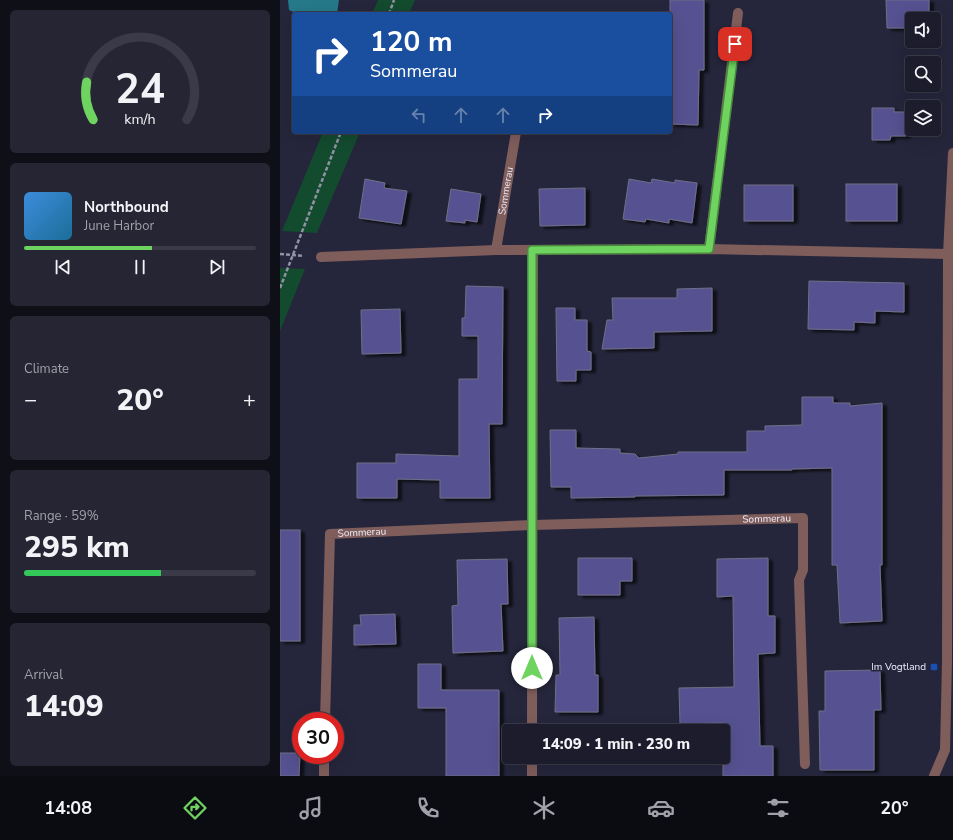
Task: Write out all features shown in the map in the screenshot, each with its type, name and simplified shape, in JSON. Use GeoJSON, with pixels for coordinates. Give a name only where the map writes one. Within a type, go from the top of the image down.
{"type":"FeatureCollection","features":[{"type":"Feature","properties":{"kind":"street"},"geometry":{"type":"LineString","coordinates":[[709,249],[738,13]]}},
{"type":"Feature","properties":{"kind":"street","name":"Sommerau"},"geometry":{"type":"LineString","coordinates":[[496,250],[516,134]]}},
{"type":"Feature","properties":{"kind":"street"},"geometry":{"type":"LineString","coordinates":[[934,776],[945,750],[948,254],[953,154]]}},
{"type":"Feature","properties":{"kind":"street"},"geometry":{"type":"LineString","coordinates":[[321,257],[496,250],[709,249],[948,254]]}},
{"type":"Feature","properties":{"kind":"street"},"geometry":{"type":"LineString","coordinates":[[532,250],[532,724]]}},
{"type":"Feature","properties":{"kind":"street","name":"Sommerau"},"geometry":{"type":"LineString","coordinates":[[325,712],[330,534],[532,525],[803,518],[803,570],[799,580],[805,764]]}},
{"type":"Feature","properties":{"kind":"street"},"geometry":{"type":"LineString","coordinates":[[324,764],[324,776]]}},
{"type":"Feature","properties":{"kind":"street"},"geometry":{"type":"LineString","coordinates":[[532,764],[532,776]]}},
{"type":"Feature","properties":{"kind":"path"},"geometry":{"type":"LineString","coordinates":[[389,12],[394,0]]}},
{"type":"Feature","properties":{"kind":"path"},"geometry":{"type":"LineString","coordinates":[[280,288],[341,134]]}},
{"type":"Feature","properties":{"kind":"path"},"geometry":{"type":"LineString","coordinates":[[280,254],[292,256]]}},
{"type":"Feature","properties":{"kind":"green space"},"geometry":{"type":"Polygon","coordinates":[[[378,0],[415,0],[410,12],[373,12],[378,0]]]}},
{"type":"Feature","properties":{"kind":"green space"},"geometry":{"type":"Polygon","coordinates":[[[322,134],[359,134],[317,233],[282,231],[322,134]]]}},
{"type":"Feature","properties":{"kind":"green space"},"geometry":{"type":"Polygon","coordinates":[[[280,268],[305,269],[280,331],[280,268]]]}},
{"type":"Feature","properties":{"kind":"water"},"geometry":{"type":"Polygon","coordinates":[[[288,0],[339,0],[337,12],[294,12],[289,10],[288,0]]]}},
{"type":"Feature","properties":{"kind":"building"},"geometry":{"type":"Polygon","coordinates":[[[670,0],[704,0],[704,70],[699,70],[698,125],[672,124],[672,12],[670,12],[670,0]]]}},
{"type":"Feature","properties":{"kind":"building"},"geometry":{"type":"Polygon","coordinates":[[[886,0],[929,0],[929,12],[905,12],[905,28],[887,28],[886,0]]]}},
{"type":"Feature","properties":{"kind":"building"},"geometry":{"type":"Polygon","coordinates":[[[872,108],[894,108],[894,112],[905,112],[905,136],[891,136],[890,140],[872,140],[872,108]]]}},
{"type":"Feature","properties":{"kind":"building"},"geometry":{"type":"Polygon","coordinates":[[[365,179],[385,183],[384,188],[407,191],[401,224],[359,218],[365,179]]]}},
{"type":"Feature","properties":{"kind":"building"},"geometry":{"type":"Polygon","coordinates":[[[629,179],[651,183],[652,179],[675,183],[675,180],[697,183],[692,223],[669,219],[669,223],[646,219],[645,222],[623,219],[629,179]]]}},
{"type":"Feature","properties":{"kind":"building"},"geometry":{"type":"Polygon","coordinates":[[[846,184],[897,184],[897,221],[846,221],[846,184]]]}},
{"type":"Feature","properties":{"kind":"building"},"geometry":{"type":"Polygon","coordinates":[[[744,185],[793,185],[793,221],[744,221],[744,185]]]}},
{"type":"Feature","properties":{"kind":"building"},"geometry":{"type":"Polygon","coordinates":[[[585,188],[585,225],[540,226],[539,189],[585,188]]]}},
{"type":"Feature","properties":{"kind":"building"},"geometry":{"type":"Polygon","coordinates":[[[451,189],[481,194],[477,222],[465,220],[465,223],[446,221],[451,189]]]}},
{"type":"Feature","properties":{"kind":"building"},"geometry":{"type":"Polygon","coordinates":[[[809,281],[904,283],[904,312],[875,311],[875,323],[854,322],[854,330],[808,329],[809,281]]]}},
{"type":"Feature","properties":{"kind":"building"},"geometry":{"type":"Polygon","coordinates":[[[466,286],[503,287],[502,424],[489,424],[490,498],[440,498],[440,480],[397,479],[397,498],[357,498],[357,463],[396,463],[396,454],[459,456],[459,379],[478,379],[478,336],[462,336],[462,318],[465,318],[466,286]]]}},
{"type":"Feature","properties":{"kind":"building"},"geometry":{"type":"Polygon","coordinates":[[[712,288],[712,331],[654,332],[654,348],[602,349],[607,320],[613,320],[612,298],[677,298],[677,289],[712,288]]]}},
{"type":"Feature","properties":{"kind":"building"},"geometry":{"type":"Polygon","coordinates":[[[556,308],[575,308],[575,320],[587,320],[587,351],[591,352],[591,370],[576,370],[576,381],[557,381],[556,308]]]}},
{"type":"Feature","properties":{"kind":"building"},"geometry":{"type":"Polygon","coordinates":[[[400,309],[401,353],[362,354],[361,310],[400,309]]]}},
{"type":"Feature","properties":{"kind":"building"},"geometry":{"type":"Polygon","coordinates":[[[802,397],[833,397],[833,403],[850,403],[850,406],[882,403],[882,565],[880,565],[882,621],[840,623],[837,565],[832,565],[832,468],[792,470],[724,470],[724,495],[571,498],[571,487],[551,487],[550,430],[576,430],[576,448],[620,449],[620,453],[635,454],[639,458],[678,454],[678,452],[747,452],[747,431],[765,431],[765,426],[802,425],[802,397]]]}},
{"type":"Feature","properties":{"kind":"building"},"geometry":{"type":"Polygon","coordinates":[[[280,530],[300,530],[300,641],[280,641],[280,530]]]}},
{"type":"Feature","properties":{"kind":"building"},"geometry":{"type":"Polygon","coordinates":[[[578,558],[632,558],[632,581],[620,581],[620,595],[578,595],[578,558]]]}},
{"type":"Feature","properties":{"kind":"building"},"geometry":{"type":"Polygon","coordinates":[[[768,558],[768,616],[775,616],[775,653],[758,654],[760,746],[773,746],[773,776],[723,776],[723,764],[730,764],[730,724],[680,724],[679,688],[734,687],[733,596],[717,597],[717,559],[768,558]]]}},
{"type":"Feature","properties":{"kind":"building"},"geometry":{"type":"Polygon","coordinates":[[[507,559],[508,604],[501,604],[503,651],[453,653],[452,606],[458,605],[457,560],[507,559]]]}},
{"type":"Feature","properties":{"kind":"building"},"geometry":{"type":"Polygon","coordinates":[[[395,614],[396,644],[354,645],[354,625],[361,625],[360,615],[395,614]]]}},
{"type":"Feature","properties":{"kind":"building"},"geometry":{"type":"Polygon","coordinates":[[[594,617],[595,675],[598,675],[598,712],[555,712],[556,675],[560,675],[559,618],[594,617]]]}},
{"type":"Feature","properties":{"kind":"building"},"geometry":{"type":"Polygon","coordinates":[[[418,664],[441,664],[441,690],[499,690],[499,776],[446,776],[446,708],[418,708],[418,664]]]}},
{"type":"Feature","properties":{"kind":"building"},"geometry":{"type":"Polygon","coordinates":[[[880,670],[881,710],[874,710],[874,770],[820,770],[819,711],[825,711],[825,671],[880,670]]]}},
{"type":"Feature","properties":{"kind":"building"},"geometry":{"type":"Polygon","coordinates":[[[280,753],[292,753],[292,764],[300,764],[299,776],[280,776],[280,753]]]}},
{"type":"Feature","properties":{"kind":"place","name":"Im Vogtland"},"geometry":{"type":"Point","coordinates":[934,667]}},
{"type":"Feature","properties":{"kind":"route"},"geometry":{"type":"LineString","coordinates":[[532,668],[532,250],[709,249],[735,44]]}}]}
